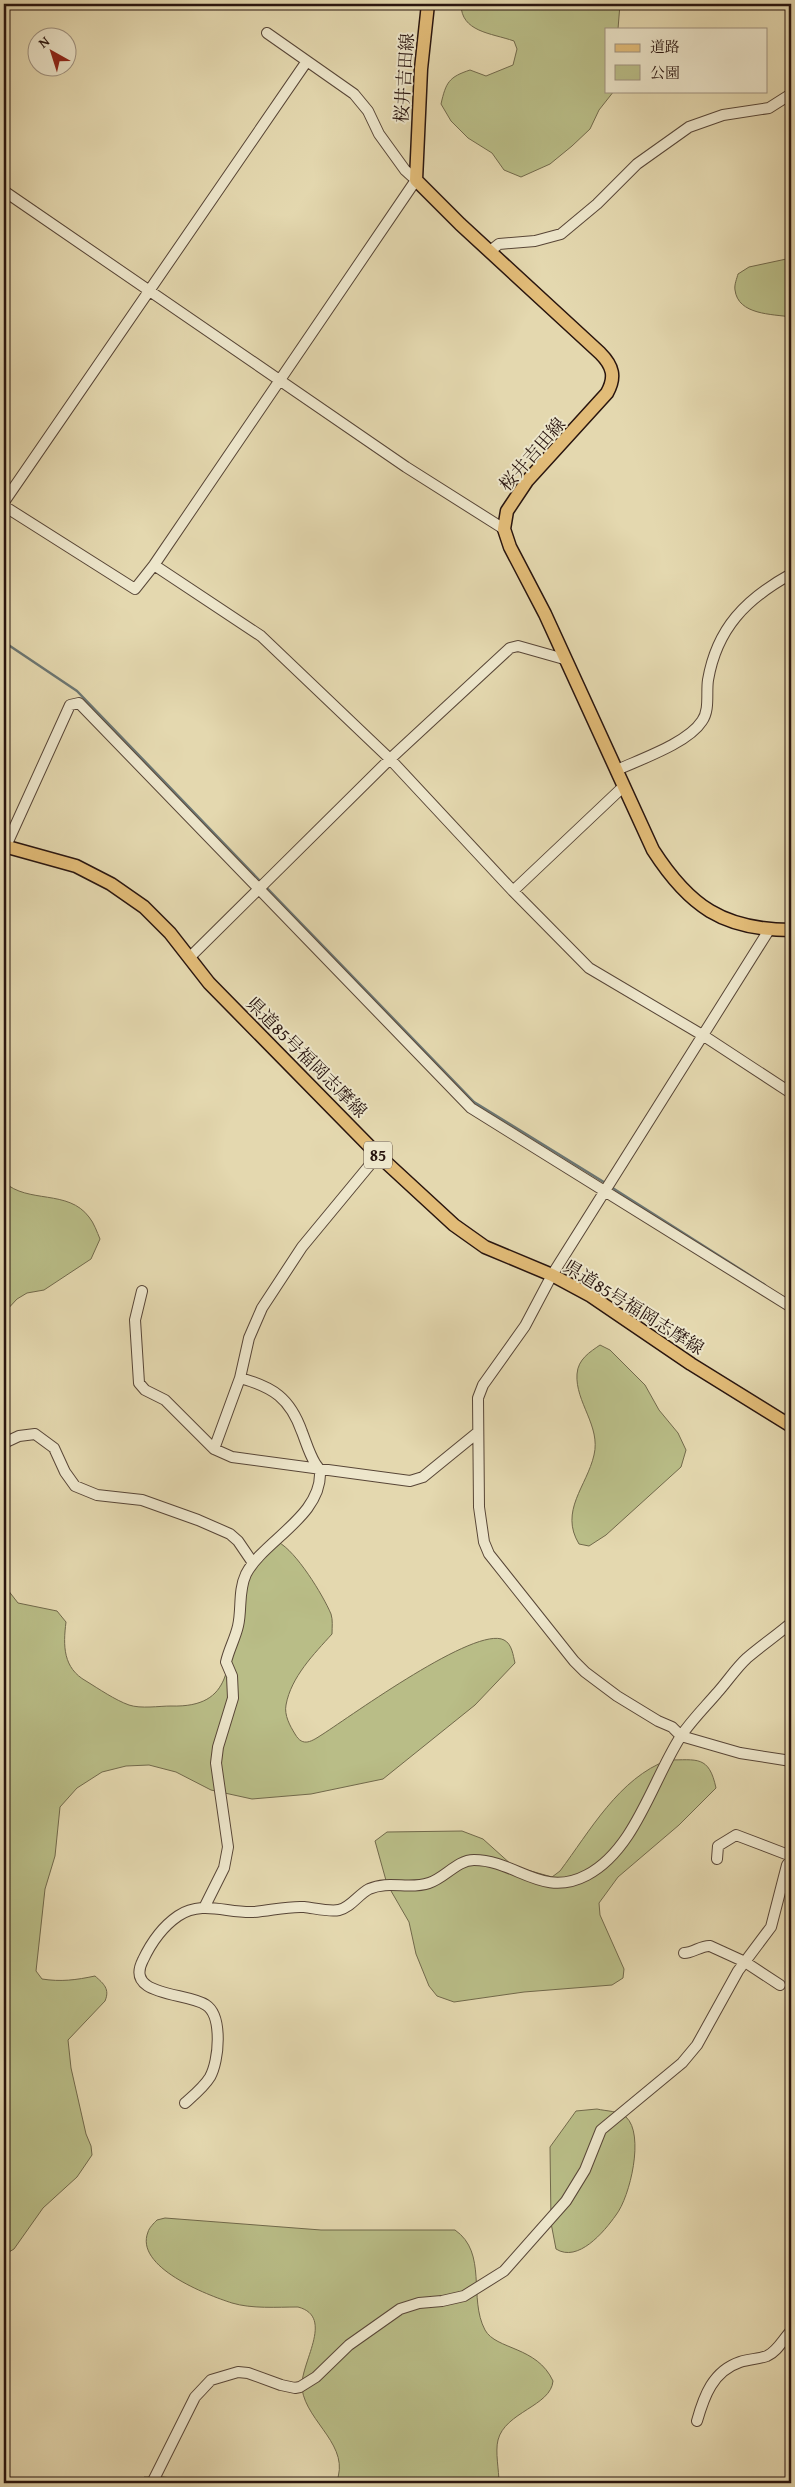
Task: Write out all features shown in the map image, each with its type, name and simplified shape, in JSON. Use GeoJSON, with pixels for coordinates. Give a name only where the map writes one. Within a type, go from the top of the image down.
{"type":"FeatureCollection","features":[{"type":"Feature","properties":{"kind":"main road","name":"桜井吉田線"},"geometry":{"type":"LineString","coordinates":[[428,4],[420,69],[416,180],[610,363],[613,372],[613,383],[607,393],[517,495],[507,511],[504,529]]}},
{"type":"Feature","properties":{"kind":"main road"},"geometry":{"type":"LineString","coordinates":[[504,529],[510,547],[545,614],[653,850],[681,890],[701,906],[720,916],[742,924],[769,930],[791,930]]}},
{"type":"Feature","properties":{"kind":"main road","name":"県道85号福岡志摩線"},"geometry":{"type":"LineString","coordinates":[[5,846],[76,866],[112,884],[150,914],[190,958],[209,983],[378,1155],[423,1198],[474,1239],[501,1254],[552,1275],[591,1296],[691,1364],[791,1426]]}},
{"type":"Feature","properties":{"kind":"street"},"geometry":{"type":"LineString","coordinates":[[268,33],[354,94],[368,111],[383,140],[405,170],[416,180],[154,565],[135,589],[4,504],[307,61]]}},
{"type":"Feature","properties":{"kind":"street"},"geometry":{"type":"LineString","coordinates":[[490,251],[499,244],[535,241],[561,234],[597,204],[638,164],[690,127],[723,115],[769,108],[791,94]]}},
{"type":"Feature","properties":{"kind":"street"},"geometry":{"type":"LineString","coordinates":[[4,191],[151,290],[406,467],[504,529]]}},
{"type":"Feature","properties":{"kind":"street"},"geometry":{"type":"LineString","coordinates":[[154,565],[260,636],[390,759],[513,891],[590,968],[704,1036],[791,1093]]}},
{"type":"Feature","properties":{"kind":"street"},"geometry":{"type":"LineString","coordinates":[[617,770],[693,732],[703,720],[708,682],[717,644],[752,599],[791,574]]}},
{"type":"Feature","properties":{"kind":"street"},"geometry":{"type":"LineString","coordinates":[[190,958],[390,759],[510,648],[518,646],[564,659]]}},
{"type":"Feature","properties":{"kind":"street"},"geometry":{"type":"LineString","coordinates":[[5,846],[70,705],[79,703],[471,1108],[791,1307]]}},
{"type":"Feature","properties":{"kind":"street"},"geometry":{"type":"LineString","coordinates":[[513,891],[624,786]]}},
{"type":"Feature","properties":{"kind":"street"},"geometry":{"type":"LineString","coordinates":[[769,930],[606,1192],[552,1275],[525,1326],[483,1385],[476,1410],[481,1527],[484,1542],[496,1566],[585,1672],[636,1708],[672,1727],[681,1736],[740,1753],[791,1761]]}},
{"type":"Feature","properties":{"kind":"street"},"geometry":{"type":"LineString","coordinates":[[214,1449],[240,1378],[249,1338],[262,1308],[302,1247],[378,1155]]}},
{"type":"Feature","properties":{"kind":"street"},"geometry":{"type":"LineString","coordinates":[[142,1291],[135,1320],[139,1384],[145,1390],[165,1400],[214,1449],[249,1461],[410,1481],[423,1477],[477,1433]]}},
{"type":"Feature","properties":{"kind":"street"},"geometry":{"type":"LineString","coordinates":[[204,1906],[226,1861],[227,1832],[219,1796],[216,1763],[218,1747],[233,1692],[232,1676],[226,1662],[239,1625],[242,1587],[252,1563],[298,1520],[311,1502],[319,1482],[321,1470],[310,1453],[295,1415],[281,1396],[265,1384],[240,1378]]}},
{"type":"Feature","properties":{"kind":"street"},"geometry":{"type":"LineString","coordinates":[[4,1443],[19,1436],[36,1434],[54,1448],[65,1472],[76,1486],[97,1495],[142,1500],[198,1520],[230,1534],[238,1540],[252,1563]]}},
{"type":"Feature","properties":{"kind":"street"},"geometry":{"type":"LineString","coordinates":[[186,2103],[204,2086],[214,2067],[218,2040],[217,2025],[210,2006],[199,2001],[159,1992],[146,1985],[139,1975],[140,1966],[162,1930],[179,1916],[204,1906],[248,1912],[287,1907],[339,1910],[366,1890],[389,1883],[415,1886],[432,1883],[468,1861],[477,1860],[490,1862],[540,1881],[558,1884],[572,1882],[589,1874],[605,1862],[643,1810],[681,1736],[745,1660],[791,1623]]}},
{"type":"Feature","properties":{"kind":"street"},"geometry":{"type":"LineString","coordinates":[[152,2483],[195,2397],[211,2380],[238,2372],[248,2373],[281,2385],[295,2388],[300,2387],[316,2377],[349,2345],[400,2309],[419,2302],[442,2301],[464,2296],[504,2271],[566,2201],[585,2170],[600,2130],[682,2063],[697,2045],[745,1962],[771,1927],[786,1865],[791,1857],[736,1835],[718,1846],[717,1859]]}},
{"type":"Feature","properties":{"kind":"street"},"geometry":{"type":"LineString","coordinates":[[684,1953],[710,1946],[745,1962],[780,1985]]}},
{"type":"Feature","properties":{"kind":"street"},"geometry":{"type":"LineString","coordinates":[[697,2421],[707,2393],[720,2372],[741,2362],[767,2356],[777,2349],[791,2331]]}},
{"type":"Feature","properties":{"kind":"green space"},"geometry":{"type":"Polygon","coordinates":[[[461,4],[620,4],[618,28],[605,28],[605,92],[613,92],[599,110],[590,129],[550,164],[521,177],[504,170],[492,153],[468,138],[451,121],[441,104],[447,85],[457,75],[470,70],[486,76],[513,65],[517,49],[514,41],[487,33],[472,26],[462,13],[461,4]]]}},
{"type":"Feature","properties":{"kind":"green space"},"geometry":{"type":"Polygon","coordinates":[[[791,258],[791,317],[757,312],[742,304],[737,298],[735,290],[738,274],[749,267],[791,258]]]}},
{"type":"Feature","properties":{"kind":"green space"},"geometry":{"type":"Polygon","coordinates":[[[4,1182],[24,1193],[59,1199],[80,1208],[91,1219],[100,1239],[91,1259],[44,1290],[27,1293],[17,1299],[4,1313],[4,1182]]]}},
{"type":"Feature","properties":{"kind":"green space"},"geometry":{"type":"Polygon","coordinates":[[[600,1345],[610,1350],[645,1385],[659,1410],[678,1433],[686,1450],[681,1467],[606,1535],[589,1546],[579,1544],[572,1521],[576,1499],[591,1466],[595,1444],[591,1424],[577,1384],[577,1374],[582,1360],[600,1345]]]}},
{"type":"Feature","properties":{"kind":"green space"},"geometry":{"type":"Polygon","coordinates":[[[278,1542],[293,1554],[301,1564],[327,1606],[332,1619],[332,1634],[298,1676],[286,1705],[289,1724],[301,1741],[308,1742],[315,1739],[385,1692],[442,1658],[468,1646],[489,1639],[504,1640],[513,1653],[515,1663],[475,1705],[383,1779],[311,1794],[252,1799],[211,1790],[176,1772],[149,1765],[126,1766],[102,1772],[77,1788],[60,1807],[55,1856],[45,1889],[36,1971],[42,1979],[49,1980],[81,1979],[95,1976],[103,1984],[107,1993],[105,2001],[68,2040],[71,2068],[92,2155],[77,2177],[43,2208],[14,2249],[4,2255],[4,1585],[18,1603],[57,1611],[66,1622],[66,1656],[78,1676],[129,1705],[150,1707],[192,1705],[207,1699],[217,1691],[224,1679],[228,1665],[236,1609],[243,1586],[258,1560],[278,1542]]]}},
{"type":"Feature","properties":{"kind":"green space"},"geometry":{"type":"Polygon","coordinates":[[[668,1760],[694,1760],[700,1762],[710,1770],[716,1788],[679,1825],[618,1877],[599,1903],[600,1915],[624,1969],[623,1978],[612,1985],[524,1992],[454,2002],[437,1996],[429,1986],[416,1954],[409,1922],[387,1884],[375,1841],[387,1832],[462,1831],[483,1839],[513,1866],[552,1877],[560,1871],[594,1823],[620,1792],[651,1768],[668,1760]]]}},
{"type":"Feature","properties":{"kind":"green space"},"geometry":{"type":"Polygon","coordinates":[[[597,2109],[623,2115],[632,2125],[635,2151],[630,2181],[616,2215],[598,2237],[581,2249],[573,2252],[564,2252],[556,2249],[551,2223],[550,2147],[576,2111],[597,2109]]]}},
{"type":"Feature","properties":{"kind":"green space"},"geometry":{"type":"Polygon","coordinates":[[[165,2218],[321,2230],[455,2230],[465,2240],[475,2263],[478,2304],[485,2330],[498,2341],[537,2361],[553,2381],[545,2397],[509,2422],[502,2430],[497,2445],[499,2483],[336,2483],[339,2470],[338,2457],[334,2446],[312,2413],[302,2389],[305,2367],[315,2331],[314,2321],[309,2312],[298,2307],[248,2306],[232,2303],[175,2278],[152,2257],[147,2245],[150,2227],[157,2220],[165,2218]]]}},
{"type":"Feature","properties":{"kind":"green space"},"geometry":{"type":"Polygon","coordinates":[[[144,2477],[163,2477],[216,2483],[138,2483],[144,2477]]]}},
{"type":"Feature","properties":{"kind":"waterway"},"geometry":{"type":"LineString","coordinates":[[4,642],[77,691],[261,882]]}},
{"type":"Feature","properties":{"kind":"waterway"},"geometry":{"type":"LineString","coordinates":[[265,886],[474,1102],[607,1184]]}},
{"type":"Feature","properties":{"kind":"waterway"},"geometry":{"type":"LineString","coordinates":[[611,1187],[765,1285]]}}]}
